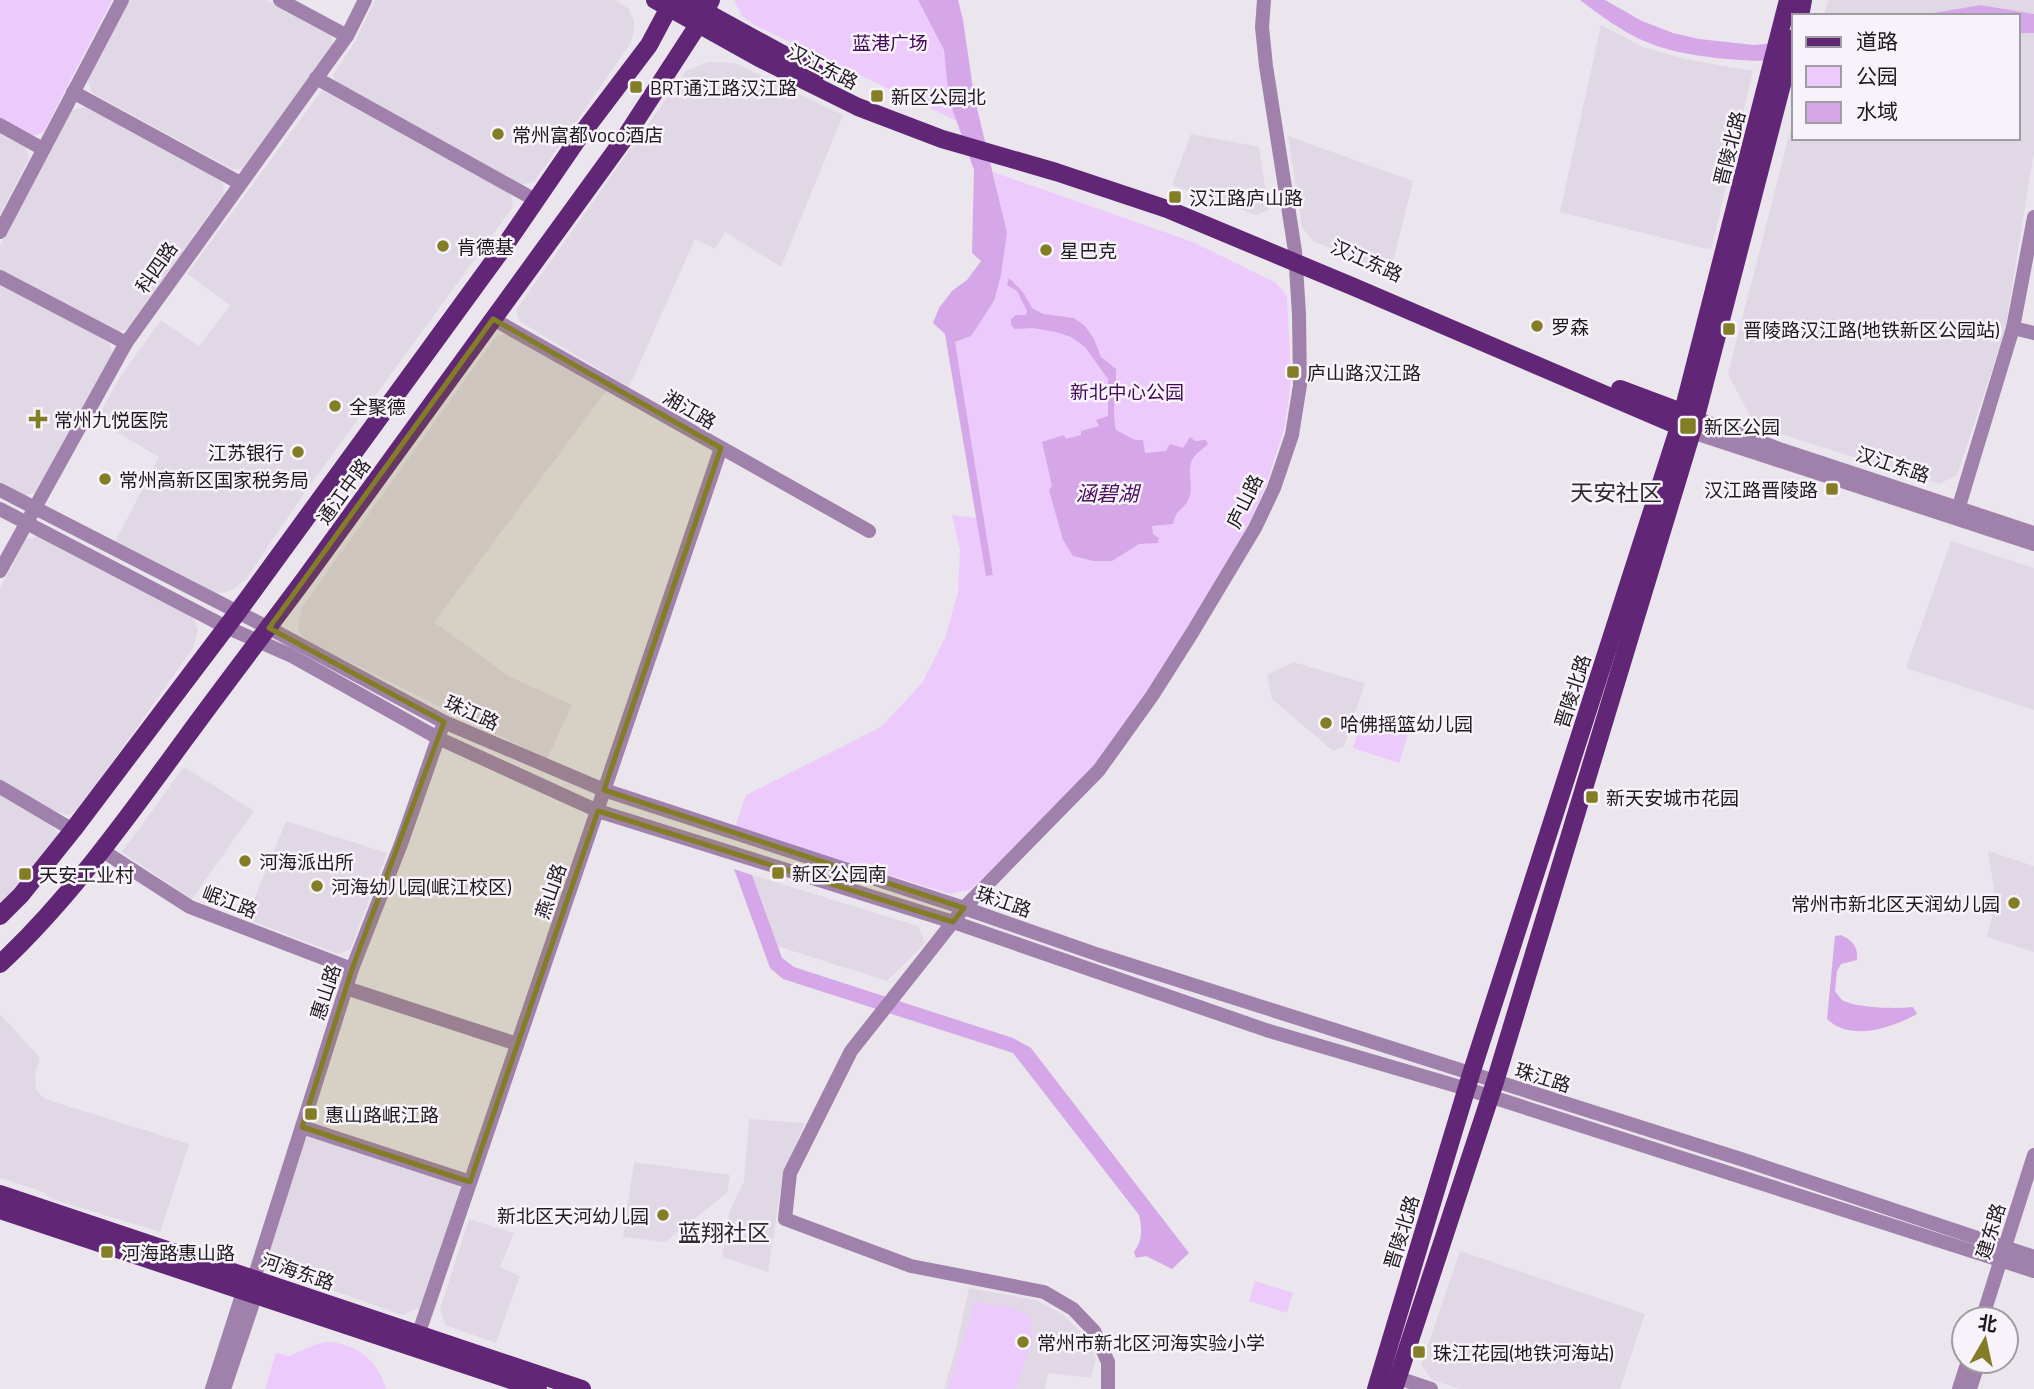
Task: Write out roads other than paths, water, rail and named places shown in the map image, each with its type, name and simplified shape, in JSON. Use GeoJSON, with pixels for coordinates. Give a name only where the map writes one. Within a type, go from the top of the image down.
{"type":"FeatureCollection","features":[{"type":"Feature","properties":{"kind":"main road","name":"晋陵北路"},"geometry":{"type":"LineString","coordinates":[[1396,1383],[1493,1089],[1687,422],[1786,40],[1788,0]]}},
{"type":"Feature","properties":{"kind":"main road","name":"汉江东路"},"geometry":{"type":"LineString","coordinates":[[686,6],[858,107],[1167,209],[1296,257],[1687,422]]}},
{"type":"Feature","properties":{"kind":"main road","name":"通江中路"},"geometry":{"type":"LineString","coordinates":[[0,916],[21,895],[73,830],[231,620],[537,201],[580,136],[649,45],[686,6]]}},
{"type":"Feature","properties":{"kind":"main road","name":"通江中路"},"geometry":{"type":"LineString","coordinates":[[0,964],[41,925],[103,851],[624,139],[686,6]]}},
{"type":"Feature","properties":{"kind":"main road","name":"晋陵北路"},"geometry":{"type":"LineString","coordinates":[[1376,1389],[1469,1081],[1687,422]]}},
{"type":"Feature","properties":{"kind":"main road","name":"河海东路"},"geometry":{"type":"LineString","coordinates":[[0,1194],[251,1287]]}},
{"type":"Feature","properties":{"kind":"main road","name":"河海东路"},"geometry":{"type":"LineString","coordinates":[[0,1210],[582,1389]]}},
{"type":"Feature","properties":{"kind":"main road","name":"河海东路"},"geometry":{"type":"LineString","coordinates":[[416,1340],[538,1389]]}},
{"type":"Feature","properties":{"kind":"street"},"geometry":{"type":"LineString","coordinates":[[0,232],[122,0]]}},
{"type":"Feature","properties":{"kind":"street"},"geometry":{"type":"LineString","coordinates":[[280,0],[347,36]]}},
{"type":"Feature","properties":{"kind":"street","name":"科四路"},"geometry":{"type":"LineString","coordinates":[[0,571],[126,343],[347,36],[365,0]]}},
{"type":"Feature","properties":{"kind":"street","name":"庐山路"},"geometry":{"type":"LineString","coordinates":[[1108,1389],[1108,1362],[1094,1331],[1073,1309],[1044,1292],[911,1266],[785,1219],[790,1173],[851,1051],[964,908],[1099,770],[1152,696],[1255,528],[1274,488],[1292,435],[1300,385],[1296,257],[1266,66],[1262,27],[1264,0]]}},
{"type":"Feature","properties":{"kind":"street"},"geometry":{"type":"LineString","coordinates":[[316,78],[537,201]]}},
{"type":"Feature","properties":{"kind":"street"},"geometry":{"type":"LineString","coordinates":[[73,92],[240,183]]}},
{"type":"Feature","properties":{"kind":"street"},"geometry":{"type":"LineString","coordinates":[[0,125],[43,149]]}},
{"type":"Feature","properties":{"kind":"street"},"geometry":{"type":"LineString","coordinates":[[1956,513],[2013,328],[2034,217]]}},
{"type":"Feature","properties":{"kind":"street"},"geometry":{"type":"LineString","coordinates":[[0,277],[126,343]]}},
{"type":"Feature","properties":{"kind":"street","name":"湘江路"},"geometry":{"type":"LineString","coordinates":[[493,319],[869,531]]}},
{"type":"Feature","properties":{"kind":"street"},"geometry":{"type":"LineString","coordinates":[[2013,328],[2034,333]]}},
{"type":"Feature","properties":{"kind":"street","name":"汉江东路"},"geometry":{"type":"LineString","coordinates":[[1687,422],[1956,513],[2034,544]]}},
{"type":"Feature","properties":{"kind":"street","name":"燕山路"},"geometry":{"type":"LineString","coordinates":[[416,1340],[721,448]]}},
{"type":"Feature","properties":{"kind":"street","name":"珠江路"},"geometry":{"type":"LineString","coordinates":[[0,490],[231,620]]}},
{"type":"Feature","properties":{"kind":"street","name":"珠江路"},"geometry":{"type":"LineString","coordinates":[[0,509],[444,722],[604,790],[964,908],[1493,1089],[2007,1255],[2034,1271]]}},
{"type":"Feature","properties":{"kind":"street","name":"汉江东路"},"geometry":{"type":"LineString","coordinates":[[1956,513],[2034,533]]}},
{"type":"Feature","properties":{"kind":"street","name":"珠江路"},"geometry":{"type":"LineString","coordinates":[[263,634],[290,655],[438,738],[598,811],[953,922],[1266,1030],[1469,1081]]}},
{"type":"Feature","properties":{"kind":"street","name":"惠山路"},"geometry":{"type":"LineString","coordinates":[[224,1389],[251,1287],[352,968],[401,844],[444,722]]}},
{"type":"Feature","properties":{"kind":"street"},"geometry":{"type":"LineString","coordinates":[[0,787],[73,830]]}},
{"type":"Feature","properties":{"kind":"street","name":"岷江路"},"geometry":{"type":"LineString","coordinates":[[103,851],[190,907],[352,968]]}},
{"type":"Feature","properties":{"kind":"street"},"geometry":{"type":"LineString","coordinates":[[346,988],[517,1044]]}},
{"type":"Feature","properties":{"kind":"street"},"geometry":{"type":"LineString","coordinates":[[302,1127],[470,1182]]}},
{"type":"Feature","properties":{"kind":"street","name":"建东路"},"geometry":{"type":"LineString","coordinates":[[1995,1305],[2034,1155]]}},
{"type":"Feature","properties":{"kind":"street","name":"建东路"},"geometry":{"type":"LineString","coordinates":[[1987,1305],[2034,1184]]}},
{"type":"Feature","properties":{"kind":"street","name":"珠江路"},"geometry":{"type":"LineString","coordinates":[[2007,1255],[2034,1257]]}},
{"type":"Feature","properties":{"kind":"street","name":"惠山路"},"geometry":{"type":"LineString","coordinates":[[212,1389],[251,1287]]}},
{"type":"Feature","properties":{"kind":"street"},"geometry":{"type":"LineString","coordinates":[[1396,1383],[1431,1389]]}},
{"type":"Feature","properties":{"kind":"water"},"geometry":{"type":"Polygon","coordinates":[[[918,0],[958,0],[974,96],[1007,232],[994,301],[971,336],[955,342],[993,575],[986,576],[945,334],[933,323],[939,308],[952,291],[967,280],[981,261],[972,253],[974,170],[949,100],[944,50],[918,0]]]}},
{"type":"Feature","properties":{"kind":"water"},"geometry":{"type":"Polygon","coordinates":[[[1580,0],[1605,0],[1642,21],[1673,33],[1699,39],[1754,45],[1792,41],[1792,61],[1718,58],[1678,52],[1644,41],[1580,0]]]}},
{"type":"Feature","properties":{"kind":"water"},"geometry":{"type":"Polygon","coordinates":[[[1981,5],[2034,14],[2034,33],[2020,33],[2020,14],[1927,14],[1981,5]]]}},
{"type":"Feature","properties":{"kind":"water","name":"涵碧湖"},"geometry":{"type":"Polygon","coordinates":[[[1009,278],[1023,292],[1032,308],[1043,314],[1074,318],[1085,326],[1101,357],[1116,369],[1116,430],[1135,440],[1143,440],[1145,453],[1166,451],[1170,444],[1183,448],[1190,437],[1195,441],[1206,440],[1208,444],[1190,465],[1191,490],[1186,504],[1176,515],[1173,524],[1152,526],[1153,534],[1159,538],[1158,543],[1139,544],[1112,561],[1094,561],[1073,556],[1063,540],[1049,490],[1052,486],[1042,442],[1064,435],[1066,439],[1081,435],[1081,431],[1099,426],[1096,420],[1108,416],[1108,379],[1085,347],[1071,337],[1033,328],[1015,329],[1011,325],[1011,319],[1016,315],[1026,315],[1027,311],[1017,291],[1007,285],[1009,278]]]}},
{"type":"Feature","properties":{"kind":"water"},"geometry":{"type":"Polygon","coordinates":[[[734,869],[752,875],[782,958],[794,967],[1013,1038],[1031,1048],[1189,1253],[1172,1269],[1146,1256],[1136,1258],[1134,1252],[1141,1234],[1139,1215],[1013,1053],[783,979],[770,968],[734,869]]]}},
{"type":"Feature","properties":{"kind":"water"},"geometry":{"type":"Polygon","coordinates":[[[1841,935],[1854,944],[1857,951],[1857,960],[1841,964],[1837,971],[1835,991],[1842,1000],[1866,1006],[1913,1007],[1917,1014],[1883,1028],[1859,1031],[1837,1026],[1827,1019],[1835,936],[1841,935]]]}},
{"type":"Feature","properties":{"kind":"place","name":"BRT通江路汉江路"},"geometry":{"type":"Point","coordinates":[636,87]}},
{"type":"Feature","properties":{"kind":"place","name":"新区公园北"},"geometry":{"type":"Point","coordinates":[877,96]}},
{"type":"Feature","properties":{"kind":"place","name":"常州富都voco酒店"},"geometry":{"type":"Point","coordinates":[498,134]}},
{"type":"Feature","properties":{"kind":"place","name":"汉江路庐山路"},"geometry":{"type":"Point","coordinates":[1175,197]}},
{"type":"Feature","properties":{"kind":"place","name":"肯德基"},"geometry":{"type":"Point","coordinates":[443,246]}},
{"type":"Feature","properties":{"kind":"place","name":"星巴克"},"geometry":{"type":"Point","coordinates":[1046,250]}},
{"type":"Feature","properties":{"kind":"place","name":"罗森"},"geometry":{"type":"Point","coordinates":[1537,326]}},
{"type":"Feature","properties":{"kind":"place","name":"晋陵路汉江路(地铁新区公园站)"},"geometry":{"type":"Point","coordinates":[1729,329]}},
{"type":"Feature","properties":{"kind":"place","name":"庐山路汉江路"},"geometry":{"type":"Point","coordinates":[1293,372]}},
{"type":"Feature","properties":{"kind":"place","name":"全聚德"},"geometry":{"type":"Point","coordinates":[335,406]}},
{"type":"Feature","properties":{"kind":"place","name":"常州九悦医院"},"geometry":{"type":"Point","coordinates":[38,419]}},
{"type":"Feature","properties":{"kind":"place","name":"新区公园"},"geometry":{"type":"Point","coordinates":[1688,426]}},
{"type":"Feature","properties":{"kind":"place","name":"江苏银行"},"geometry":{"type":"Point","coordinates":[298,452]}},
{"type":"Feature","properties":{"kind":"place","name":"常州高新区国家税务局"},"geometry":{"type":"Point","coordinates":[105,479]}},
{"type":"Feature","properties":{"kind":"place","name":"汉江路晋陵路"},"geometry":{"type":"Point","coordinates":[1832,489]}},
{"type":"Feature","properties":{"kind":"place","name":"哈佛摇篮幼儿园"},"geometry":{"type":"Point","coordinates":[1326,723]}},
{"type":"Feature","properties":{"kind":"place","name":"新天安城市花园"},"geometry":{"type":"Point","coordinates":[1592,797]}},
{"type":"Feature","properties":{"kind":"place","name":"河海派出所"},"geometry":{"type":"Point","coordinates":[245,861]}},
{"type":"Feature","properties":{"kind":"place","name":"新区公园南"},"geometry":{"type":"Point","coordinates":[778,873]}},
{"type":"Feature","properties":{"kind":"place","name":"天安工业村"},"geometry":{"type":"Point","coordinates":[25,874]}},
{"type":"Feature","properties":{"kind":"place","name":"河海幼儿园(岷江校区)"},"geometry":{"type":"Point","coordinates":[317,886]}},
{"type":"Feature","properties":{"kind":"place","name":"常州市新北区天润幼儿园"},"geometry":{"type":"Point","coordinates":[2014,903]}},
{"type":"Feature","properties":{"kind":"place","name":"惠山路岷江路"},"geometry":{"type":"Point","coordinates":[311,1114]}},
{"type":"Feature","properties":{"kind":"place","name":"新北区天河幼儿园"},"geometry":{"type":"Point","coordinates":[663,1215]}},
{"type":"Feature","properties":{"kind":"place","name":"河海路惠山路"},"geometry":{"type":"Point","coordinates":[107,1252]}},
{"type":"Feature","properties":{"kind":"place","name":"常州市新北区河海实验小学"},"geometry":{"type":"Point","coordinates":[1023,1342]}},
{"type":"Feature","properties":{"kind":"place","name":"珠江花园(地铁河海站)"},"geometry":{"type":"Point","coordinates":[1419,1352]}},
{"type":"Feature","properties":{"kind":"district","name":"天安社区"},"geometry":{"type":"Point","coordinates":[1616,492]}},
{"type":"Feature","properties":{"kind":"district","name":"蓝翔社区"},"geometry":{"type":"Point","coordinates":[724,1232]}},
{"type":"Feature","properties":{"kind":"park label","name":"蓝港广场"},"geometry":{"type":"Point","coordinates":[890,42]}},
{"type":"Feature","properties":{"kind":"park label","name":"新北中心公园"},"geometry":{"type":"Point","coordinates":[1127,391]}}]}
